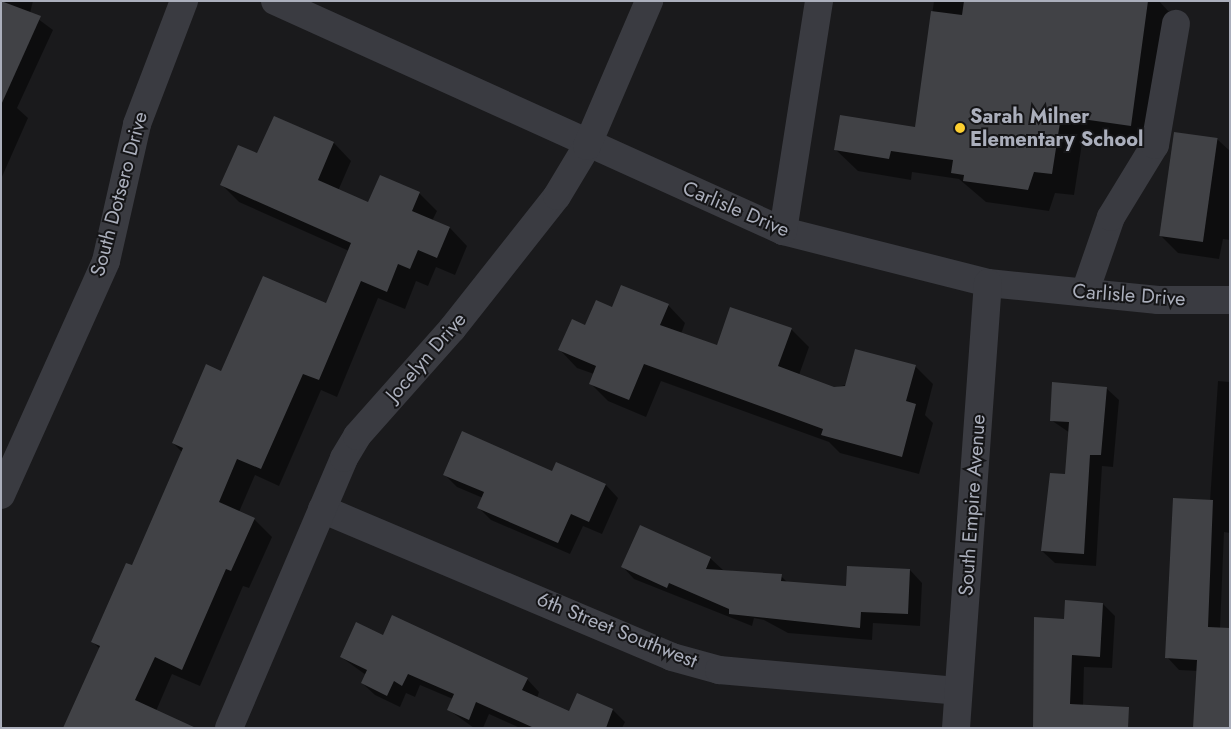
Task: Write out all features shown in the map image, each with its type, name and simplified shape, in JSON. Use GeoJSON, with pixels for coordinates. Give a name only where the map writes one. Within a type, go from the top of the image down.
{"type":"FeatureCollection","features":[{"type":"Feature","properties":{"kind":"street","name":"South Dotsero Drive"},"geometry":{"type":"LineString","coordinates":[[1,495],[106,261],[137,124],[184,1]]}},
{"type":"Feature","properties":{"kind":"street","name":"Carlisle Drive"},"geometry":{"type":"LineString","coordinates":[[275,1],[587,146],[783,231],[988,283],[1158,300],[1230,300]]}},
{"type":"Feature","properties":{"kind":"street","name":"Jocelyn Drive"},"geometry":{"type":"LineString","coordinates":[[229,728],[322,509],[357,436],[534,230],[587,146],[649,1]]}},
{"type":"Feature","properties":{"kind":"street"},"geometry":{"type":"LineString","coordinates":[[783,231],[819,1]]}},
{"type":"Feature","properties":{"kind":"street"},"geometry":{"type":"LineString","coordinates":[[1085,292],[1111,217],[1155,144],[1176,24]]}},
{"type":"Feature","properties":{"kind":"street","name":"South Empire Avenue"},"geometry":{"type":"LineString","coordinates":[[956,728],[988,283]]}},
{"type":"Feature","properties":{"kind":"street","name":"6th Street Southwest"},"geometry":{"type":"LineString","coordinates":[[322,509],[672,657],[719,670],[958,692]]}},
{"type":"Feature","properties":{"kind":"building"},"geometry":{"type":"Polygon","coordinates":[[[1,1],[41,16],[1,105],[1,1]]]}},
{"type":"Feature","properties":{"kind":"building"},"geometry":{"type":"Polygon","coordinates":[[[964,1],[1148,1],[1131,126],[1061,116],[1052,174],[1034,172],[1028,190],[963,181],[964,175],[951,173],[953,160],[891,151],[889,159],[834,150],[840,115],[915,127],[931,11],[962,15],[964,1]]]}},
{"type":"Feature","properties":{"kind":"building"},"geometry":{"type":"Polygon","coordinates":[[[274,116],[334,142],[318,180],[368,202],[380,175],[420,192],[412,211],[450,227],[437,258],[418,250],[410,269],[398,264],[387,292],[361,281],[319,380],[303,374],[261,469],[237,459],[219,502],[255,518],[231,571],[226,569],[182,670],[155,657],[135,700],[196,728],[63,728],[100,646],[91,642],[126,563],[132,565],[183,448],[172,443],[206,364],[221,371],[263,276],[326,303],[351,243],[220,185],[238,145],[257,153],[274,116]]]}},
{"type":"Feature","properties":{"kind":"building"},"geometry":{"type":"Polygon","coordinates":[[[1174,132],[1218,138],[1203,242],[1159,236],[1174,132]]]}},
{"type":"Feature","properties":{"kind":"building"},"geometry":{"type":"Polygon","coordinates":[[[621,285],[669,304],[660,325],[717,345],[730,307],[792,328],[778,366],[834,387],[845,386],[855,349],[916,365],[906,401],[916,404],[902,457],[821,435],[823,429],[644,364],[629,400],[589,384],[596,366],[558,350],[572,319],[585,325],[596,300],[612,307],[621,285]]]}},
{"type":"Feature","properties":{"kind":"building"},"geometry":{"type":"Polygon","coordinates":[[[1052,382],[1107,387],[1101,455],[1090,455],[1084,554],[1041,551],[1050,473],[1065,474],[1069,422],[1050,421],[1052,382]]]}},
{"type":"Feature","properties":{"kind":"building"},"geometry":{"type":"Polygon","coordinates":[[[462,431],[552,471],[556,462],[606,484],[589,522],[571,514],[558,543],[477,508],[484,492],[443,475],[462,431]]]}},
{"type":"Feature","properties":{"kind":"building"},"geometry":{"type":"Polygon","coordinates":[[[1173,498],[1213,500],[1208,627],[1230,628],[1230,728],[1193,728],[1197,660],[1165,658],[1173,498]]]}},
{"type":"Feature","properties":{"kind":"building"},"geometry":{"type":"Polygon","coordinates":[[[640,525],[711,557],[706,569],[782,574],[781,581],[846,586],[847,566],[910,569],[908,614],[861,612],[860,628],[729,614],[729,609],[669,583],[667,588],[621,567],[640,525]]]}},
{"type":"Feature","properties":{"kind":"building"},"geometry":{"type":"Polygon","coordinates":[[[1065,600],[1103,603],[1100,657],[1072,655],[1070,704],[1129,707],[1128,728],[1033,728],[1034,617],[1064,619],[1065,600]]]}},
{"type":"Feature","properties":{"kind":"building"},"geometry":{"type":"Polygon","coordinates":[[[392,615],[528,678],[522,690],[569,711],[577,693],[613,709],[606,728],[534,728],[476,702],[469,720],[447,710],[454,694],[408,674],[402,686],[394,681],[387,696],[361,683],[367,670],[340,657],[356,622],[383,635],[392,615]]]}},
{"type":"Feature","properties":{"kind":"place","name":"Sarah Milner Elementary School"},"geometry":{"type":"Point","coordinates":[960,128]}}]}
